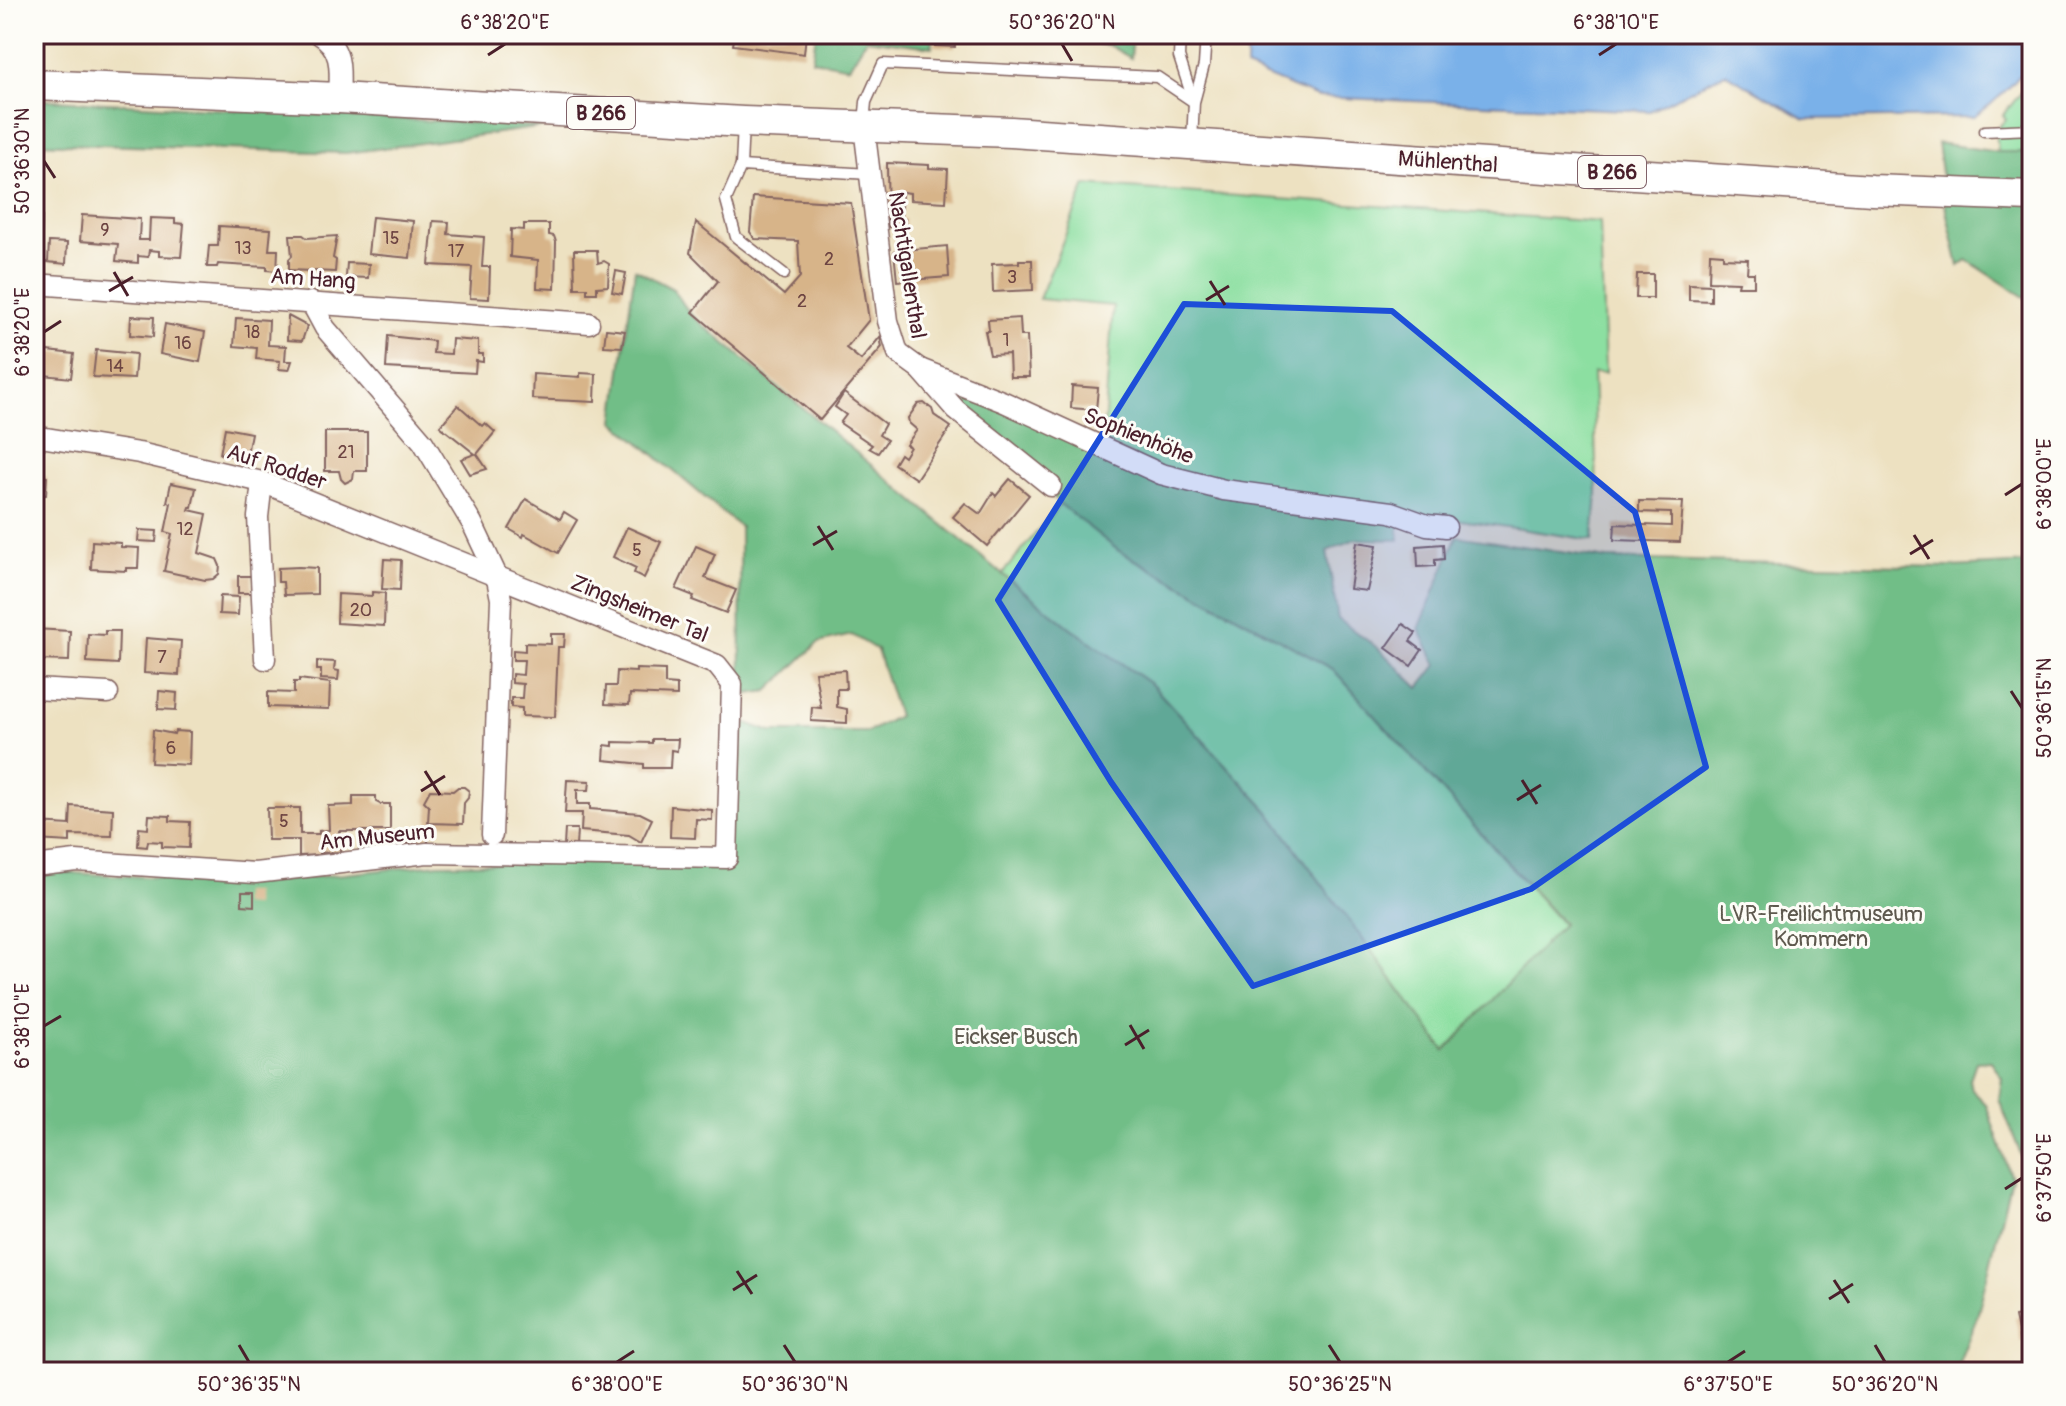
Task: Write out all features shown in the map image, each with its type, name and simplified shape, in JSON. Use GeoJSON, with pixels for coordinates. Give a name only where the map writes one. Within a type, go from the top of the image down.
{"type":"FeatureCollection","features":[{"type":"Feature","properties":{"kind":"main road","name":"B 266"},"geometry":{"type":"LineString","coordinates":[[34,85],[339,98],[864,127]]}},
{"type":"Feature","properties":{"kind":"main road","name":"Mühlenthal"},"geometry":{"type":"LineString","coordinates":[[864,127],[1192,143],[1872,190],[2032,196]]}},
{"type":"Feature","properties":{"kind":"street"},"geometry":{"type":"LineString","coordinates":[[319,34],[334,47],[338,56],[339,98]]}},
{"type":"Feature","properties":{"kind":"street","name":"Nachtigallenthal"},"geometry":{"type":"LineString","coordinates":[[864,127],[888,321],[898,353],[920,369],[956,410],[1051,486]]}},
{"type":"Feature","properties":{"kind":"street","name":"Am Hang"},"geometry":{"type":"LineString","coordinates":[[34,284],[589,323]]}},
{"type":"Feature","properties":{"kind":"street"},"geometry":{"type":"LineString","coordinates":[[311,302],[325,328],[423,442],[472,523],[496,574],[501,599],[492,835]]}},
{"type":"Feature","properties":{"kind":"street","name":"Sophienhöhe"},"geometry":{"type":"LineString","coordinates":[[920,369],[1004,402],[1161,474],[1224,490],[1391,512],[1427,525],[1446,527]]}},
{"type":"Feature","properties":{"kind":"street","name":"Auf Rodder"},"geometry":{"type":"LineString","coordinates":[[34,436],[139,453],[262,482],[496,574]]}},
{"type":"Feature","properties":{"kind":"street"},"geometry":{"type":"LineString","coordinates":[[262,482],[258,517],[265,659]]}},
{"type":"Feature","properties":{"kind":"street","name":"Zingsheimer Tal"},"geometry":{"type":"LineString","coordinates":[[496,574],[717,665],[732,684],[727,858]]}},
{"type":"Feature","properties":{"kind":"street"},"geometry":{"type":"LineString","coordinates":[[34,689],[108,693]]}},
{"type":"Feature","properties":{"kind":"street","name":"Am Museum"},"geometry":{"type":"LineString","coordinates":[[34,866],[76,861],[255,873],[427,853],[727,858]]}},
{"type":"Feature","properties":{"kind":"lane"},"geometry":{"type":"LineString","coordinates":[[1180,34],[1179,57],[1194,102]]}},
{"type":"Feature","properties":{"kind":"lane"},"geometry":{"type":"LineString","coordinates":[[1192,143],[1194,102],[1204,65],[1206,34]]}},
{"type":"Feature","properties":{"kind":"lane"},"geometry":{"type":"LineString","coordinates":[[864,127],[866,102],[883,64],[1157,77],[1194,102]]}},
{"type":"Feature","properties":{"kind":"lane"},"geometry":{"type":"LineString","coordinates":[[743,122],[741,166],[726,200],[736,237],[784,274]]}},
{"type":"Feature","properties":{"kind":"lane"},"geometry":{"type":"LineString","coordinates":[[1984,131],[2032,129]]}},
{"type":"Feature","properties":{"kind":"lane"},"geometry":{"type":"LineString","coordinates":[[741,166],[869,174]]}},
{"type":"Feature","properties":{"kind":"highlighted area"},"geometry":{"type":"Polygon","coordinates":[[[1184,304],[1392,311],[1635,512],[1706,767],[1531,889],[1253,986],[1111,782],[998,600],[1184,304]]]}},
{"type":"Feature","properties":{"kind":"green space"},"geometry":{"type":"Polygon","coordinates":[[[816,34],[934,34],[932,47],[866,39],[849,67],[812,60],[816,34]]]}},
{"type":"Feature","properties":{"kind":"green space"},"geometry":{"type":"Polygon","coordinates":[[[990,34],[1133,34],[1131,58],[1108,45],[990,34]]]}},
{"type":"Feature","properties":{"kind":"green space"},"geometry":{"type":"Polygon","coordinates":[[[2032,79],[2032,152],[1998,152],[1996,130],[2006,119],[2003,115],[2032,79]]]}},
{"type":"Feature","properties":{"kind":"green space"},"geometry":{"type":"Polygon","coordinates":[[[34,99],[544,127],[346,153],[34,143],[34,99]]]}},
{"type":"Feature","properties":{"kind":"green space"},"geometry":{"type":"Polygon","coordinates":[[[1937,143],[1998,152],[2032,152],[2032,302],[1967,260],[1959,266],[1946,210],[1937,143]]]}},
{"type":"Feature","properties":{"kind":"green space"},"geometry":{"type":"Polygon","coordinates":[[[1086,185],[1600,222],[1605,373],[1593,373],[1597,493],[1593,540],[1225,484],[1167,472],[1103,442],[1113,306],[1039,299],[1086,185]]]}},
{"type":"Feature","properties":{"kind":"green space","name":"Eickser Busch"},"geometry":{"type":"Polygon","coordinates":[[[635,269],[673,289],[691,315],[1002,574],[1152,685],[1268,811],[1445,1051],[1563,924],[1333,669],[1119,551],[1060,504],[949,393],[955,386],[1132,468],[1399,520],[1399,540],[1355,539],[1327,551],[1338,619],[1379,649],[1419,688],[1437,665],[1419,629],[1457,536],[1607,559],[1949,567],[2032,563],[2032,1183],[1999,1099],[2002,1078],[1991,1061],[1976,1062],[1970,1079],[1972,1090],[1986,1104],[2011,1178],[1977,1317],[1955,1372],[34,1372],[34,871],[260,883],[438,864],[724,862],[739,720],[771,732],[868,732],[898,716],[877,650],[852,635],[818,643],[768,691],[741,695],[740,527],[614,421],[635,269]]]}},
{"type":"Feature","properties":{"kind":"green space"},"geometry":{"type":"Polygon","coordinates":[[[1060,504],[1119,551],[1333,669],[1563,925],[1445,1051],[1268,811],[1152,685],[1002,574],[1060,504]]]}},
{"type":"Feature","properties":{"kind":"water"},"geometry":{"type":"Polygon","coordinates":[[[1247,34],[2032,34],[2032,54],[2016,80],[1974,117],[1805,119],[1725,73],[1650,111],[1317,97],[1246,68],[1247,34]]]}},
{"type":"Feature","properties":{"kind":"building"},"geometry":{"type":"Polygon","coordinates":[[[735,34],[806,34],[804,54],[733,45],[735,34]]]}},
{"type":"Feature","properties":{"kind":"building"},"geometry":{"type":"Polygon","coordinates":[[[936,34],[970,34],[970,40],[955,39],[955,47],[935,46],[936,34]]]}},
{"type":"Feature","properties":{"kind":"building"},"geometry":{"type":"Polygon","coordinates":[[[887,163],[948,169],[946,202],[910,200],[910,193],[902,192],[901,219],[905,219],[905,228],[888,227],[887,163]]]}},
{"type":"Feature","properties":{"kind":"building"},"geometry":{"type":"Polygon","coordinates":[[[753,197],[851,203],[869,320],[846,348],[861,360],[880,337],[882,347],[820,420],[693,312],[718,281],[690,253],[696,222],[784,295],[800,277],[798,241],[755,239],[750,232],[753,197]]]}},
{"type":"Feature","properties":{"kind":"building"},"geometry":{"type":"Polygon","coordinates":[[[82,215],[140,219],[139,240],[149,240],[150,218],[175,219],[175,223],[184,224],[181,257],[159,256],[159,251],[149,250],[148,257],[138,256],[138,263],[116,261],[118,244],[80,241],[82,215]]]}},
{"type":"Feature","properties":{"kind":"building"},"geometry":{"type":"Polygon","coordinates":[[[34,217],[42,217],[40,253],[34,252],[34,217]]]}},
{"type":"Feature","properties":{"kind":"building"},"geometry":{"type":"Polygon","coordinates":[[[372,217],[413,221],[410,258],[368,254],[372,217]]]}},
{"type":"Feature","properties":{"kind":"building"},"geometry":{"type":"Polygon","coordinates":[[[433,221],[449,222],[448,234],[484,237],[482,267],[490,267],[489,299],[470,298],[472,267],[429,265],[433,221]]]}},
{"type":"Feature","properties":{"kind":"building"},"geometry":{"type":"Polygon","coordinates":[[[524,224],[549,224],[549,235],[554,236],[556,242],[555,289],[537,288],[538,260],[510,257],[511,229],[524,230],[524,224]]]}},
{"type":"Feature","properties":{"kind":"building"},"geometry":{"type":"Polygon","coordinates":[[[219,226],[271,229],[269,250],[278,250],[277,271],[267,270],[267,267],[218,264],[217,267],[207,267],[209,246],[218,246],[219,226]]]}},
{"type":"Feature","properties":{"kind":"building"},"geometry":{"type":"Polygon","coordinates":[[[290,235],[307,238],[337,236],[333,258],[336,260],[335,272],[289,270],[292,256],[290,235]]]}},
{"type":"Feature","properties":{"kind":"building"},"geometry":{"type":"Polygon","coordinates":[[[49,242],[67,243],[66,264],[48,262],[49,242]]]}},
{"type":"Feature","properties":{"kind":"building"},"geometry":{"type":"Polygon","coordinates":[[[947,246],[949,277],[897,281],[894,251],[947,246]]]}},
{"type":"Feature","properties":{"kind":"building"},"geometry":{"type":"Polygon","coordinates":[[[574,250],[597,250],[598,263],[604,261],[609,264],[608,286],[597,287],[597,293],[587,293],[587,288],[575,288],[574,250]]]}},
{"type":"Feature","properties":{"kind":"building"},"geometry":{"type":"Polygon","coordinates":[[[1710,253],[1723,254],[1723,258],[1748,259],[1747,273],[1754,273],[1754,286],[1709,281],[1710,253]]]}},
{"type":"Feature","properties":{"kind":"building"},"geometry":{"type":"Polygon","coordinates":[[[1019,260],[1032,260],[1033,290],[993,292],[992,264],[1019,263],[1019,260]]]}},
{"type":"Feature","properties":{"kind":"building"},"geometry":{"type":"Polygon","coordinates":[[[347,263],[369,264],[368,278],[346,277],[347,263]]]}},
{"type":"Feature","properties":{"kind":"building"},"geometry":{"type":"Polygon","coordinates":[[[616,271],[626,273],[622,294],[612,292],[616,271]]]}},
{"type":"Feature","properties":{"kind":"building"},"geometry":{"type":"Polygon","coordinates":[[[1637,274],[1653,274],[1653,298],[1636,298],[1637,274]]]}},
{"type":"Feature","properties":{"kind":"building"},"geometry":{"type":"Polygon","coordinates":[[[1689,284],[1711,285],[1711,301],[1689,300],[1689,284]]]}},
{"type":"Feature","properties":{"kind":"building"},"geometry":{"type":"Polygon","coordinates":[[[131,316],[154,317],[153,337],[130,335],[131,316]]]}},
{"type":"Feature","properties":{"kind":"building"},"geometry":{"type":"Polygon","coordinates":[[[288,316],[307,326],[302,341],[287,340],[288,316]]]}},
{"type":"Feature","properties":{"kind":"building"},"geometry":{"type":"Polygon","coordinates":[[[236,318],[269,320],[268,345],[286,346],[285,361],[292,361],[289,370],[279,369],[280,361],[256,359],[257,348],[234,346],[236,318]]]}},
{"type":"Feature","properties":{"kind":"building"},"geometry":{"type":"Polygon","coordinates":[[[1020,318],[1021,336],[1027,336],[1029,377],[1010,377],[1009,354],[990,355],[985,331],[989,331],[988,320],[1020,318]]]}},
{"type":"Feature","properties":{"kind":"building"},"geometry":{"type":"Polygon","coordinates":[[[165,324],[205,332],[200,362],[160,354],[165,324]]]}},
{"type":"Feature","properties":{"kind":"building"},"geometry":{"type":"Polygon","coordinates":[[[606,329],[625,331],[622,347],[604,346],[606,329]]]}},
{"type":"Feature","properties":{"kind":"building"},"geometry":{"type":"Polygon","coordinates":[[[388,336],[434,341],[433,353],[451,354],[452,339],[478,341],[478,354],[483,354],[483,362],[476,361],[475,373],[386,368],[388,336]]]}},
{"type":"Feature","properties":{"kind":"building"},"geometry":{"type":"Polygon","coordinates":[[[38,350],[74,354],[71,378],[35,374],[38,350]]]}},
{"type":"Feature","properties":{"kind":"building"},"geometry":{"type":"Polygon","coordinates":[[[96,350],[136,354],[134,379],[93,377],[96,350]]]}},
{"type":"Feature","properties":{"kind":"building"},"geometry":{"type":"Polygon","coordinates":[[[580,373],[596,374],[595,402],[532,399],[533,374],[580,377],[580,373]]]}},
{"type":"Feature","properties":{"kind":"building"},"geometry":{"type":"Polygon","coordinates":[[[1072,386],[1098,388],[1096,410],[1071,408],[1072,386]]]}},
{"type":"Feature","properties":{"kind":"building"},"geometry":{"type":"Polygon","coordinates":[[[844,393],[885,424],[879,435],[887,440],[878,453],[869,448],[872,445],[840,423],[846,415],[835,407],[844,393]]]}},
{"type":"Feature","properties":{"kind":"building"},"geometry":{"type":"Polygon","coordinates":[[[924,403],[951,427],[916,479],[894,464],[900,454],[904,457],[910,447],[906,445],[917,430],[908,418],[918,404],[924,403]]]}},
{"type":"Feature","properties":{"kind":"building"},"geometry":{"type":"Polygon","coordinates":[[[458,405],[482,426],[485,423],[495,432],[477,454],[487,469],[470,474],[461,459],[475,454],[440,426],[458,405]]]}},
{"type":"Feature","properties":{"kind":"building"},"geometry":{"type":"Polygon","coordinates":[[[225,428],[251,433],[246,459],[220,454],[225,428]]]}},
{"type":"Feature","properties":{"kind":"building"},"geometry":{"type":"Polygon","coordinates":[[[325,432],[367,432],[367,471],[354,471],[353,479],[345,483],[339,471],[325,471],[325,432]]]}},
{"type":"Feature","properties":{"kind":"building"},"geometry":{"type":"Polygon","coordinates":[[[34,476],[47,477],[46,495],[34,495],[34,476]]]}},
{"type":"Feature","properties":{"kind":"building"},"geometry":{"type":"Polygon","coordinates":[[[1010,479],[1029,495],[987,546],[953,517],[965,503],[980,514],[993,493],[996,496],[1010,479]]]}},
{"type":"Feature","properties":{"kind":"building"},"geometry":{"type":"Polygon","coordinates":[[[171,483],[196,488],[189,510],[207,514],[199,553],[217,559],[219,574],[213,579],[164,571],[172,534],[165,532],[171,503],[167,502],[171,483]]]}},
{"type":"Feature","properties":{"kind":"building"},"geometry":{"type":"Polygon","coordinates":[[[526,499],[560,519],[564,512],[577,520],[558,553],[509,529],[526,499]]]}},
{"type":"Feature","properties":{"kind":"building"},"geometry":{"type":"Polygon","coordinates":[[[1639,501],[1683,502],[1680,542],[1614,540],[1615,524],[1671,526],[1671,513],[1639,512],[1639,501]]]}},
{"type":"Feature","properties":{"kind":"building"},"geometry":{"type":"Polygon","coordinates":[[[627,527],[661,542],[644,578],[634,573],[636,568],[613,557],[627,527]]]}},
{"type":"Feature","properties":{"kind":"building"},"geometry":{"type":"Polygon","coordinates":[[[139,530],[157,531],[156,542],[138,541],[139,530]]]}},
{"type":"Feature","properties":{"kind":"building"},"geometry":{"type":"Polygon","coordinates":[[[92,541],[139,548],[138,568],[126,568],[126,571],[91,569],[92,541]]]}},
{"type":"Feature","properties":{"kind":"building"},"geometry":{"type":"Polygon","coordinates":[[[1357,542],[1377,545],[1367,591],[1350,589],[1357,542]]]}},
{"type":"Feature","properties":{"kind":"building"},"geometry":{"type":"Polygon","coordinates":[[[1443,544],[1444,559],[1435,560],[1435,566],[1418,567],[1417,546],[1443,544]]]}},
{"type":"Feature","properties":{"kind":"building"},"geometry":{"type":"Polygon","coordinates":[[[696,546],[715,554],[705,578],[736,590],[726,613],[692,600],[694,596],[676,589],[696,546]]]}},
{"type":"Feature","properties":{"kind":"building"},"geometry":{"type":"Polygon","coordinates":[[[384,559],[401,560],[400,590],[382,589],[384,559]]]}},
{"type":"Feature","properties":{"kind":"building"},"geometry":{"type":"Polygon","coordinates":[[[278,568],[317,568],[317,594],[284,595],[283,582],[278,582],[278,568]]]}},
{"type":"Feature","properties":{"kind":"building"},"geometry":{"type":"Polygon","coordinates":[[[238,576],[252,576],[252,593],[238,593],[238,576]]]}},
{"type":"Feature","properties":{"kind":"building"},"geometry":{"type":"Polygon","coordinates":[[[372,592],[385,593],[384,626],[337,623],[338,594],[372,596],[372,592]]]}},
{"type":"Feature","properties":{"kind":"building"},"geometry":{"type":"Polygon","coordinates":[[[220,596],[239,597],[238,615],[219,614],[220,596]]]}},
{"type":"Feature","properties":{"kind":"building"},"geometry":{"type":"Polygon","coordinates":[[[1403,624],[1416,633],[1410,641],[1422,650],[1411,666],[1386,648],[1403,624]]]}},
{"type":"Feature","properties":{"kind":"building"},"geometry":{"type":"Polygon","coordinates":[[[34,629],[70,631],[69,661],[39,660],[39,650],[34,650],[34,629]]]}},
{"type":"Feature","properties":{"kind":"building"},"geometry":{"type":"Polygon","coordinates":[[[105,631],[119,631],[118,664],[87,662],[88,634],[105,635],[105,631]]]}},
{"type":"Feature","properties":{"kind":"building"},"geometry":{"type":"Polygon","coordinates":[[[551,634],[565,634],[564,647],[558,647],[555,717],[522,716],[522,708],[511,707],[511,698],[522,698],[523,684],[512,683],[512,674],[523,675],[524,660],[513,660],[513,650],[525,651],[525,643],[551,644],[551,634]]]}},
{"type":"Feature","properties":{"kind":"building"},"geometry":{"type":"Polygon","coordinates":[[[146,638],[181,641],[179,675],[144,673],[146,638]]]}},
{"type":"Feature","properties":{"kind":"building"},"geometry":{"type":"Polygon","coordinates":[[[317,661],[335,662],[334,670],[339,671],[338,680],[321,679],[317,661]]]}},
{"type":"Feature","properties":{"kind":"building"},"geometry":{"type":"Polygon","coordinates":[[[636,669],[665,670],[665,684],[677,685],[677,696],[630,694],[629,705],[605,704],[606,686],[616,686],[617,671],[636,672],[636,669]]]}},
{"type":"Feature","properties":{"kind":"building"},"geometry":{"type":"Polygon","coordinates":[[[845,670],[846,689],[837,689],[837,707],[847,709],[847,723],[811,721],[812,707],[821,708],[815,672],[845,670]]]}},
{"type":"Feature","properties":{"kind":"building"},"geometry":{"type":"Polygon","coordinates":[[[299,679],[330,683],[329,709],[268,707],[268,692],[294,693],[294,682],[299,682],[299,679]]]}},
{"type":"Feature","properties":{"kind":"building"},"geometry":{"type":"Polygon","coordinates":[[[159,691],[177,693],[176,710],[158,709],[159,691]]]}},
{"type":"Feature","properties":{"kind":"building"},"geometry":{"type":"Polygon","coordinates":[[[153,730],[174,734],[175,731],[190,732],[189,765],[151,763],[153,730]]]}},
{"type":"Feature","properties":{"kind":"building"},"geometry":{"type":"Polygon","coordinates":[[[652,739],[678,739],[677,751],[671,750],[670,768],[644,768],[644,764],[604,760],[605,745],[613,746],[613,742],[652,743],[652,739]]]}},
{"type":"Feature","properties":{"kind":"building"},"geometry":{"type":"Polygon","coordinates":[[[567,780],[590,781],[589,790],[577,790],[577,804],[590,804],[590,809],[640,813],[652,819],[641,842],[629,835],[581,831],[582,813],[565,813],[567,780]]]}},
{"type":"Feature","properties":{"kind":"building"},"geometry":{"type":"Polygon","coordinates":[[[458,787],[469,791],[464,803],[463,824],[428,823],[429,806],[424,801],[430,790],[453,791],[458,787]]]}},
{"type":"Feature","properties":{"kind":"building"},"geometry":{"type":"Polygon","coordinates":[[[353,796],[376,796],[376,802],[390,804],[390,831],[339,831],[340,852],[319,855],[299,856],[299,840],[268,840],[267,808],[300,808],[300,834],[319,834],[319,831],[329,830],[328,806],[353,805],[353,796]]]}},
{"type":"Feature","properties":{"kind":"building"},"geometry":{"type":"Polygon","coordinates":[[[71,806],[113,809],[112,836],[70,835],[70,842],[36,840],[34,809],[38,809],[37,823],[70,825],[71,806]]]}},
{"type":"Feature","properties":{"kind":"building"},"geometry":{"type":"Polygon","coordinates":[[[671,806],[712,810],[712,820],[696,819],[695,838],[670,837],[671,806]]]}},
{"type":"Feature","properties":{"kind":"building"},"geometry":{"type":"Polygon","coordinates":[[[149,815],[170,816],[170,821],[190,822],[189,848],[162,847],[162,842],[148,841],[147,847],[138,846],[139,828],[148,829],[149,815]]]}},
{"type":"Feature","properties":{"kind":"building"},"geometry":{"type":"Polygon","coordinates":[[[565,829],[577,829],[576,847],[564,846],[565,829]]]}},
{"type":"Feature","properties":{"kind":"building"},"geometry":{"type":"Polygon","coordinates":[[[407,833],[428,834],[428,844],[407,843],[407,833]]]}},
{"type":"Feature","properties":{"kind":"building"},"geometry":{"type":"Polygon","coordinates":[[[242,892],[254,892],[254,906],[242,905],[242,892]]]}},
{"type":"Feature","properties":{"kind":"building"},"geometry":{"type":"Polygon","coordinates":[[[2032,1313],[2032,1339],[2020,1341],[2015,1317],[2032,1313]]]}},
{"type":"Feature","properties":{"kind":"park label","name":"LVR-Freilichtmuseum Kommern"},"geometry":{"type":"Point","coordinates":[1821,926]}}]}
